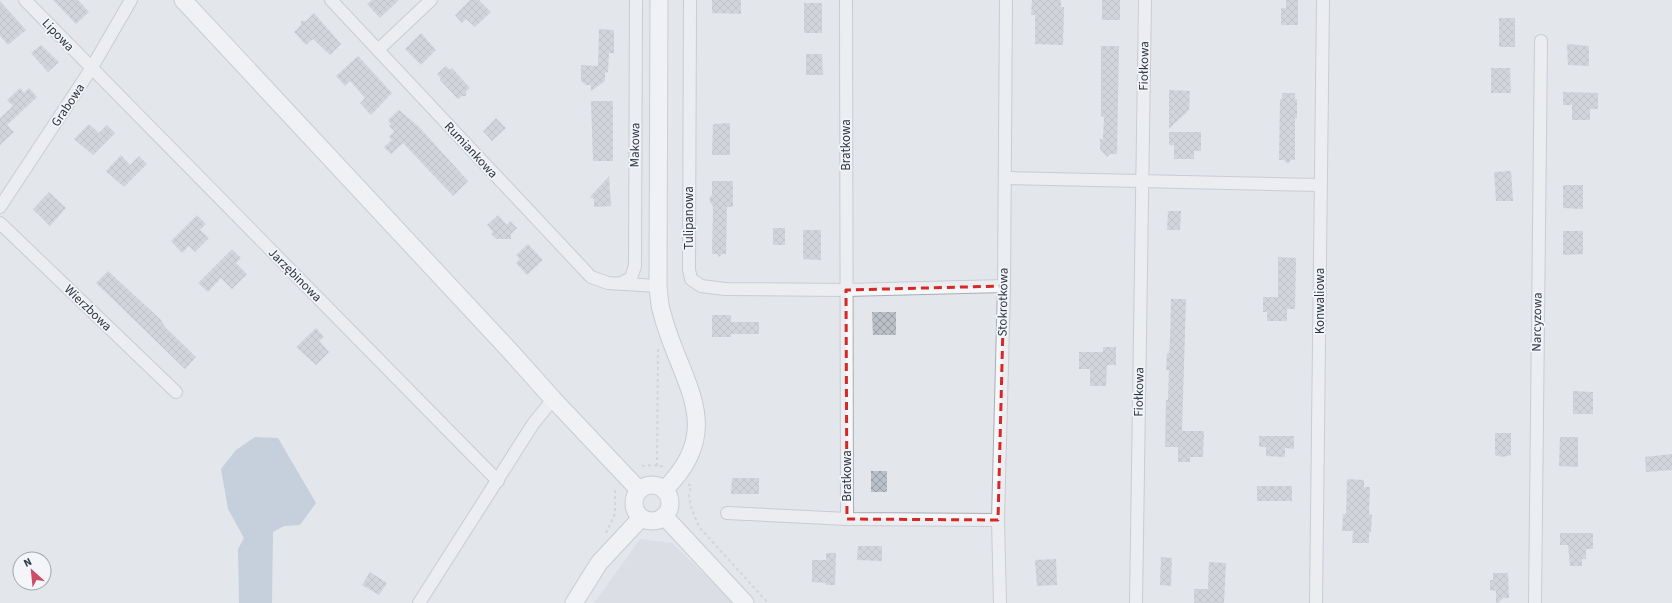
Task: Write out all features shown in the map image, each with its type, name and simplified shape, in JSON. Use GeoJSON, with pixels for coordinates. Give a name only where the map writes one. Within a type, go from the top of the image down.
{"type":"FeatureCollection","features":[{"type":"Feature","properties":{"kind":"main road"},"geometry":{"type":"LineString","coordinates":[[183,0],[553,399],[640,490]]}},
{"type":"Feature","properties":{"kind":"main road"},"geometry":{"type":"LineString","coordinates":[[659,0],[658,286],[662,312],[692,393],[696,413],[696,433],[691,455],[678,476],[664,490]]}},
{"type":"Feature","properties":{"kind":"main road"},"geometry":{"type":"LineString","coordinates":[[649,485],[660,487],[664,490],[668,495],[670,506],[664,516],[655,521],[640,518],[634,507],[634,501],[640,490],[649,485]]}},
{"type":"Feature","properties":{"kind":"main road"},"geometry":{"type":"LineString","coordinates":[[664,516],[745,603]]}},
{"type":"Feature","properties":{"kind":"main road"},"geometry":{"type":"LineString","coordinates":[[574,603],[599,563],[640,518]]}},
{"type":"Feature","properties":{"kind":"street","name":"Lipowa"},"geometry":{"type":"LineString","coordinates":[[25,0],[91,69]]}},
{"type":"Feature","properties":{"kind":"street","name":"Grabowa"},"geometry":{"type":"LineString","coordinates":[[0,207],[91,69],[131,0]]}},
{"type":"Feature","properties":{"kind":"street","name":"Rumiankowa"},"geometry":{"type":"LineString","coordinates":[[331,0],[591,277],[608,284],[620,283],[658,286]]}},
{"type":"Feature","properties":{"kind":"street"},"geometry":{"type":"LineString","coordinates":[[378,50],[431,0]]}},
{"type":"Feature","properties":{"kind":"street","name":"Makowa"},"geometry":{"type":"LineString","coordinates":[[620,283],[631,278],[635,266],[636,0]]}},
{"type":"Feature","properties":{"kind":"street","name":"Tulipanowa"},"geometry":{"type":"LineString","coordinates":[[690,0],[689,270],[691,279],[701,286],[725,289],[846,290]]}},
{"type":"Feature","properties":{"kind":"street","name":"Bratkowa"},"geometry":{"type":"LineString","coordinates":[[846,0],[847,519]]}},
{"type":"Feature","properties":{"kind":"street","name":"Stokrotkowa"},"geometry":{"type":"LineString","coordinates":[[1000,603],[998,520],[1004,286],[1006,0]]}},
{"type":"Feature","properties":{"kind":"street","name":"Fiołkowa"},"geometry":{"type":"LineString","coordinates":[[1136,603],[1145,0]]}},
{"type":"Feature","properties":{"kind":"street","name":"Konwaliowa"},"geometry":{"type":"LineString","coordinates":[[1316,603],[1323,0]]}},
{"type":"Feature","properties":{"kind":"street","name":"Narcyzowa"},"geometry":{"type":"LineString","coordinates":[[1535,603],[1535,428],[1541,41]]}},
{"type":"Feature","properties":{"kind":"street","name":"Jarzębinowa"},"geometry":{"type":"LineString","coordinates":[[91,69],[498,481]]}},
{"type":"Feature","properties":{"kind":"street"},"geometry":{"type":"LineString","coordinates":[[1005,178],[1320,185]]}},
{"type":"Feature","properties":{"kind":"street","name":"Wierzbowa"},"geometry":{"type":"LineString","coordinates":[[0,223],[176,392]]}},
{"type":"Feature","properties":{"kind":"street"},"geometry":{"type":"LineString","coordinates":[[846,290],[1004,286]]}},
{"type":"Feature","properties":{"kind":"street"},"geometry":{"type":"LineString","coordinates":[[419,603],[533,424],[553,399]]}},
{"type":"Feature","properties":{"kind":"street"},"geometry":{"type":"LineString","coordinates":[[727,513],[847,519],[998,520]]}},
{"type":"Feature","properties":{"kind":"path"},"geometry":{"type":"LineString","coordinates":[[656,343],[657,466]]}},
{"type":"Feature","properties":{"kind":"path"},"geometry":{"type":"LineString","coordinates":[[642,466],[657,466],[671,469]]}},
{"type":"Feature","properties":{"kind":"path"},"geometry":{"type":"LineString","coordinates":[[688,484],[691,486],[689,495],[691,507],[699,527],[768,603]]}},
{"type":"Feature","properties":{"kind":"highlighted area"},"geometry":{"type":"Polygon","coordinates":[[[1004,286],[998,520],[847,519],[846,290],[1004,286]]]}},
{"type":"Feature","properties":{"kind":"shaded area"},"geometry":{"type":"Polygon","coordinates":[[[640,539],[672,543],[734,603],[594,603],[640,539]]]}},
{"type":"Feature","properties":{"kind":"water"},"geometry":{"type":"Polygon","coordinates":[[[255,437],[278,438],[316,503],[300,525],[284,526],[273,532],[272,603],[239,603],[238,549],[244,538],[228,509],[221,469],[236,450],[255,437]]]}},
{"type":"Feature","properties":{"kind":"building"},"geometry":{"type":"Polygon","coordinates":[[[53,0],[78,0],[89,12],[76,24],[53,0]]]}},
{"type":"Feature","properties":{"kind":"building"},"geometry":{"type":"Polygon","coordinates":[[[372,0],[399,0],[380,18],[367,4],[372,0]]]}},
{"type":"Feature","properties":{"kind":"building"},"geometry":{"type":"Polygon","coordinates":[[[470,0],[479,0],[491,12],[475,27],[466,19],[462,23],[455,15],[470,0]]]}},
{"type":"Feature","properties":{"kind":"building"},"geometry":{"type":"Polygon","coordinates":[[[712,0],[741,0],[741,14],[712,13],[712,0]]]}},
{"type":"Feature","properties":{"kind":"building"},"geometry":{"type":"Polygon","coordinates":[[[1032,0],[1061,0],[1061,7],[1064,7],[1063,45],[1035,44],[1035,15],[1031,15],[1032,0]]]}},
{"type":"Feature","properties":{"kind":"building"},"geometry":{"type":"Polygon","coordinates":[[[1102,0],[1120,0],[1120,20],[1102,20],[1102,0]]]}},
{"type":"Feature","properties":{"kind":"building"},"geometry":{"type":"Polygon","coordinates":[[[1286,0],[1298,0],[1298,25],[1281,25],[1281,8],[1286,8],[1286,0]]]}},
{"type":"Feature","properties":{"kind":"building"},"geometry":{"type":"Polygon","coordinates":[[[0,1],[26,30],[8,45],[0,36],[0,1]]]}},
{"type":"Feature","properties":{"kind":"building"},"geometry":{"type":"Polygon","coordinates":[[[804,3],[822,3],[822,33],[804,33],[804,3]]]}},
{"type":"Feature","properties":{"kind":"building"},"geometry":{"type":"Polygon","coordinates":[[[314,13],[341,44],[330,55],[313,39],[306,45],[294,32],[301,25],[301,21],[306,21],[314,13]]]}},
{"type":"Feature","properties":{"kind":"building"},"geometry":{"type":"Polygon","coordinates":[[[1499,18],[1515,18],[1515,47],[1499,47],[1499,18]]]}},
{"type":"Feature","properties":{"kind":"building"},"geometry":{"type":"Polygon","coordinates":[[[599,29],[614,30],[614,53],[609,53],[608,72],[605,73],[605,81],[591,91],[591,85],[586,85],[581,81],[581,65],[598,66],[599,29]]]}},
{"type":"Feature","properties":{"kind":"building"},"geometry":{"type":"Polygon","coordinates":[[[421,33],[436,50],[421,65],[405,49],[421,33]]]}},
{"type":"Feature","properties":{"kind":"building"},"geometry":{"type":"Polygon","coordinates":[[[1567,44],[1589,46],[1589,66],[1568,65],[1567,44]]]}},
{"type":"Feature","properties":{"kind":"building"},"geometry":{"type":"Polygon","coordinates":[[[41,45],[59,62],[48,72],[31,53],[41,45]]]}},
{"type":"Feature","properties":{"kind":"building"},"geometry":{"type":"Polygon","coordinates":[[[1101,46],[1119,46],[1117,154],[1110,154],[1107,157],[1100,149],[1100,139],[1103,139],[1104,117],[1101,117],[1101,46]]]}},
{"type":"Feature","properties":{"kind":"building"},"geometry":{"type":"Polygon","coordinates":[[[806,54],[822,54],[823,75],[806,75],[806,54]]]}},
{"type":"Feature","properties":{"kind":"building"},"geometry":{"type":"Polygon","coordinates":[[[358,56],[392,93],[371,115],[360,103],[365,98],[350,81],[345,86],[336,76],[358,56]]]}},
{"type":"Feature","properties":{"kind":"building"},"geometry":{"type":"Polygon","coordinates":[[[446,66],[450,70],[452,68],[470,88],[466,91],[466,96],[462,96],[458,99],[440,80],[441,78],[437,74],[446,66]]]}},
{"type":"Feature","properties":{"kind":"building"},"geometry":{"type":"Polygon","coordinates":[[[1491,68],[1510,68],[1511,93],[1491,93],[1491,68]]]}},
{"type":"Feature","properties":{"kind":"building"},"geometry":{"type":"Polygon","coordinates":[[[20,88],[24,93],[29,88],[37,97],[7,125],[14,132],[0,145],[0,118],[13,106],[7,100],[20,88]]]}},
{"type":"Feature","properties":{"kind":"building"},"geometry":{"type":"Polygon","coordinates":[[[1169,90],[1190,91],[1189,110],[1169,129],[1169,90]]]}},
{"type":"Feature","properties":{"kind":"building"},"geometry":{"type":"Polygon","coordinates":[[[1563,92],[1598,93],[1598,109],[1590,109],[1590,120],[1572,120],[1572,105],[1563,105],[1563,92]]]}},
{"type":"Feature","properties":{"kind":"building"},"geometry":{"type":"Polygon","coordinates":[[[1282,93],[1295,93],[1295,99],[1297,99],[1297,118],[1295,118],[1295,160],[1291,160],[1288,164],[1284,160],[1279,160],[1280,99],[1282,99],[1282,93]]]}},
{"type":"Feature","properties":{"kind":"building"},"geometry":{"type":"Polygon","coordinates":[[[591,101],[613,101],[613,161],[593,161],[591,101]]]}},
{"type":"Feature","properties":{"kind":"building"},"geometry":{"type":"Polygon","coordinates":[[[399,110],[419,127],[468,181],[453,196],[403,143],[391,154],[384,147],[392,140],[389,137],[394,131],[389,126],[391,124],[388,120],[399,110]]]}},
{"type":"Feature","properties":{"kind":"building"},"geometry":{"type":"Polygon","coordinates":[[[496,118],[506,128],[492,141],[483,131],[496,118]]]}},
{"type":"Feature","properties":{"kind":"building"},"geometry":{"type":"Polygon","coordinates":[[[730,123],[730,155],[712,155],[713,124],[730,123]]]}},
{"type":"Feature","properties":{"kind":"building"},"geometry":{"type":"Polygon","coordinates":[[[89,124],[99,133],[107,125],[115,133],[93,155],[74,139],[89,124]]]}},
{"type":"Feature","properties":{"kind":"building"},"geometry":{"type":"Polygon","coordinates":[[[1169,132],[1201,132],[1201,151],[1194,151],[1194,159],[1174,159],[1174,145],[1169,145],[1169,132]]]}},
{"type":"Feature","properties":{"kind":"building"},"geometry":{"type":"Polygon","coordinates":[[[121,155],[130,165],[139,156],[147,164],[124,187],[106,171],[121,155]]]}},
{"type":"Feature","properties":{"kind":"building"},"geometry":{"type":"Polygon","coordinates":[[[1511,171],[1513,201],[1496,201],[1494,172],[1511,171]]]}},
{"type":"Feature","properties":{"kind":"building"},"geometry":{"type":"Polygon","coordinates":[[[609,176],[611,206],[594,207],[594,199],[590,197],[609,176]]]}},
{"type":"Feature","properties":{"kind":"building"},"geometry":{"type":"Polygon","coordinates":[[[712,181],[733,181],[733,207],[727,207],[726,254],[722,254],[719,257],[717,254],[712,254],[713,207],[709,199],[712,195],[712,181]]]}},
{"type":"Feature","properties":{"kind":"building"},"geometry":{"type":"Polygon","coordinates":[[[1563,185],[1583,185],[1583,209],[1563,208],[1563,185]]]}},
{"type":"Feature","properties":{"kind":"building"},"geometry":{"type":"Polygon","coordinates":[[[49,192],[66,208],[50,226],[33,209],[49,192]]]}},
{"type":"Feature","properties":{"kind":"building"},"geometry":{"type":"Polygon","coordinates":[[[1168,211],[1181,211],[1180,230],[1167,230],[1168,211]]]}},
{"type":"Feature","properties":{"kind":"building"},"geometry":{"type":"Polygon","coordinates":[[[197,215],[206,224],[200,230],[209,238],[195,252],[189,246],[182,253],[171,241],[197,215]]]}},
{"type":"Feature","properties":{"kind":"building"},"geometry":{"type":"Polygon","coordinates":[[[498,215],[507,225],[510,221],[517,228],[511,234],[511,239],[496,239],[491,234],[493,232],[487,225],[498,215]]]}},
{"type":"Feature","properties":{"kind":"building"},"geometry":{"type":"Polygon","coordinates":[[[773,228],[785,228],[785,245],[773,245],[773,228]]]}},
{"type":"Feature","properties":{"kind":"building"},"geometry":{"type":"Polygon","coordinates":[[[803,230],[821,230],[821,260],[803,259],[803,230]]]}},
{"type":"Feature","properties":{"kind":"building"},"geometry":{"type":"Polygon","coordinates":[[[1563,231],[1583,231],[1583,254],[1563,255],[1563,231]]]}},
{"type":"Feature","properties":{"kind":"building"},"geometry":{"type":"Polygon","coordinates":[[[528,244],[543,260],[527,275],[516,263],[520,259],[516,255],[528,244]]]}},
{"type":"Feature","properties":{"kind":"building"},"geometry":{"type":"Polygon","coordinates":[[[232,249],[241,258],[236,263],[247,274],[232,289],[221,278],[208,292],[198,283],[232,249]]]}},
{"type":"Feature","properties":{"kind":"building"},"geometry":{"type":"Polygon","coordinates":[[[1278,257],[1296,258],[1295,309],[1287,309],[1287,321],[1267,321],[1267,312],[1263,312],[1263,297],[1278,297],[1278,257]]]}},
{"type":"Feature","properties":{"kind":"building"},"geometry":{"type":"Polygon","coordinates":[[[108,271],[161,320],[165,327],[196,357],[185,369],[96,283],[108,271]]]}},
{"type":"Feature","properties":{"kind":"building"},"geometry":{"type":"Polygon","coordinates":[[[1171,299],[1186,299],[1182,431],[1204,431],[1203,457],[1190,457],[1190,462],[1178,462],[1178,447],[1165,447],[1166,400],[1168,400],[1169,370],[1166,370],[1167,353],[1169,353],[1171,299]]]}},
{"type":"Feature","properties":{"kind":"building"},"geometry":{"type":"Polygon","coordinates":[[[872,312],[896,312],[896,335],[873,335],[872,312]]]}},
{"type":"Feature","properties":{"kind":"building"},"geometry":{"type":"Polygon","coordinates":[[[712,315],[731,315],[731,322],[759,322],[759,334],[731,334],[731,337],[712,337],[712,315]]]}},
{"type":"Feature","properties":{"kind":"building"},"geometry":{"type":"Polygon","coordinates":[[[316,328],[324,337],[319,341],[329,352],[316,365],[296,347],[316,328]]]}},
{"type":"Feature","properties":{"kind":"building"},"geometry":{"type":"Polygon","coordinates":[[[1103,347],[1116,347],[1116,365],[1107,365],[1106,386],[1090,386],[1090,369],[1079,369],[1079,352],[1103,352],[1103,347]]]}},
{"type":"Feature","properties":{"kind":"building"},"geometry":{"type":"Polygon","coordinates":[[[1573,391],[1593,392],[1593,414],[1573,414],[1573,391]]]}},
{"type":"Feature","properties":{"kind":"building"},"geometry":{"type":"Polygon","coordinates":[[[1495,433],[1511,433],[1511,455],[1502,457],[1495,455],[1495,433]]]}},
{"type":"Feature","properties":{"kind":"building"},"geometry":{"type":"Polygon","coordinates":[[[1259,436],[1294,436],[1294,449],[1285,448],[1285,457],[1266,456],[1266,447],[1259,447],[1259,436]]]}},
{"type":"Feature","properties":{"kind":"building"},"geometry":{"type":"Polygon","coordinates":[[[1560,437],[1578,437],[1578,467],[1559,466],[1560,437]]]}},
{"type":"Feature","properties":{"kind":"building"},"geometry":{"type":"Polygon","coordinates":[[[1672,454],[1672,470],[1646,472],[1645,457],[1672,454]]]}},
{"type":"Feature","properties":{"kind":"building"},"geometry":{"type":"Polygon","coordinates":[[[871,471],[887,471],[887,492],[871,492],[871,471]]]}},
{"type":"Feature","properties":{"kind":"building"},"geometry":{"type":"Polygon","coordinates":[[[732,478],[759,478],[759,494],[731,494],[732,478]]]}},
{"type":"Feature","properties":{"kind":"building"},"geometry":{"type":"Polygon","coordinates":[[[1347,479],[1364,480],[1364,487],[1370,487],[1369,514],[1372,515],[1369,543],[1352,543],[1353,531],[1342,531],[1343,514],[1346,514],[1347,479]]]}},
{"type":"Feature","properties":{"kind":"building"},"geometry":{"type":"Polygon","coordinates":[[[1257,486],[1292,486],[1292,501],[1257,501],[1257,486]]]}},
{"type":"Feature","properties":{"kind":"building"},"geometry":{"type":"Polygon","coordinates":[[[1560,533],[1593,533],[1593,549],[1586,549],[1586,559],[1582,559],[1582,566],[1570,566],[1568,545],[1560,545],[1560,533]]]}},
{"type":"Feature","properties":{"kind":"building"},"geometry":{"type":"Polygon","coordinates":[[[858,546],[882,546],[882,561],[857,560],[858,546]]]}},
{"type":"Feature","properties":{"kind":"building"},"geometry":{"type":"Polygon","coordinates":[[[826,553],[836,553],[835,585],[812,582],[812,560],[826,560],[826,553]]]}},
{"type":"Feature","properties":{"kind":"building"},"geometry":{"type":"Polygon","coordinates":[[[1161,557],[1172,558],[1171,586],[1160,585],[1161,557]]]}},
{"type":"Feature","properties":{"kind":"building"},"geometry":{"type":"Polygon","coordinates":[[[1056,559],[1057,585],[1037,586],[1035,560],[1056,559]]]}},
{"type":"Feature","properties":{"kind":"building"},"geometry":{"type":"Polygon","coordinates":[[[1209,562],[1226,563],[1224,603],[1194,603],[1194,589],[1208,589],[1209,562]]]}},
{"type":"Feature","properties":{"kind":"building"},"geometry":{"type":"Polygon","coordinates":[[[370,572],[387,583],[379,595],[362,585],[370,572]]]}},
{"type":"Feature","properties":{"kind":"building"},"geometry":{"type":"Polygon","coordinates":[[[1493,573],[1508,573],[1509,598],[1503,598],[1498,603],[1496,603],[1496,591],[1490,590],[1490,580],[1493,580],[1493,573]]]}}]}
